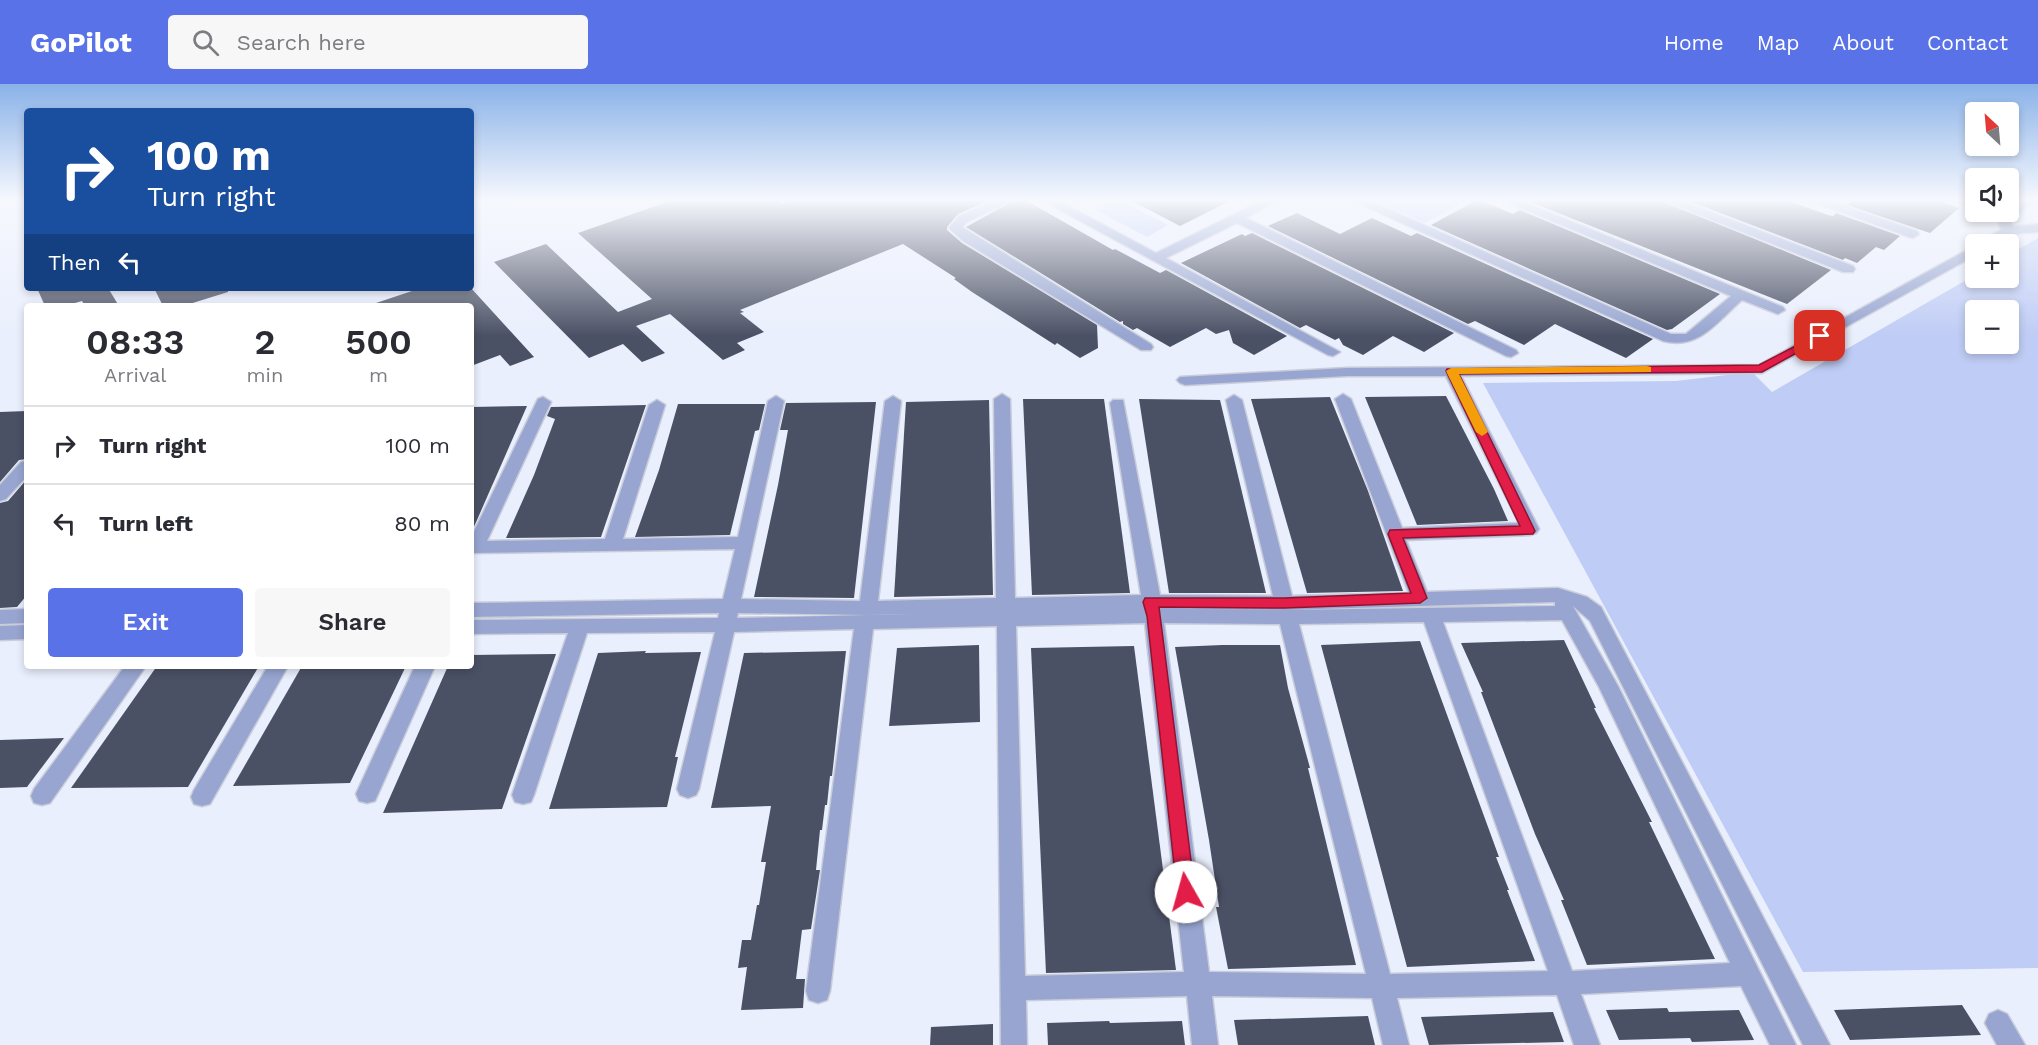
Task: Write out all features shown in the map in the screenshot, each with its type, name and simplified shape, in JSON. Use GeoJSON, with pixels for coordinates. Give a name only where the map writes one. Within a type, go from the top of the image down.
{"type":"FeatureCollection","features":[{"type":"Feature","properties":{"kind":"street"},"geometry":{"type":"LineString","coordinates":[[981,246],[1146,347]]}},
{"type":"Feature","properties":{"kind":"street"},"geometry":{"type":"LineString","coordinates":[[1133,246],[1333,352]]}},
{"type":"Feature","properties":{"kind":"street"},"geometry":{"type":"LineString","coordinates":[[1155,258],[1180,246]]}},
{"type":"Feature","properties":{"kind":"street"},"geometry":{"type":"LineString","coordinates":[[1294,246],[1511,353]]}},
{"type":"Feature","properties":{"kind":"street"},"geometry":{"type":"LineString","coordinates":[[1460,246],[1668,338],[1682,340],[1691,337],[1740,295]]}},
{"type":"Feature","properties":{"kind":"street"},"geometry":{"type":"LineString","coordinates":[[1620,246],[1778,310]]}},
{"type":"Feature","properties":{"kind":"street"},"geometry":{"type":"LineString","coordinates":[[1789,246],[1848,268]]}},
{"type":"Feature","properties":{"kind":"street"},"geometry":{"type":"LineString","coordinates":[[1185,380],[1347,372],[1762,369],[1965,255]]}},
{"type":"Feature","properties":{"kind":"street"},"geometry":{"type":"LineString","coordinates":[[1395,534],[1530,530],[1451,371]]}},
{"type":"Feature","properties":{"kind":"street"},"geometry":{"type":"LineString","coordinates":[[1002,399],[1014,1045]]}},
{"type":"Feature","properties":{"kind":"street"},"geometry":{"type":"LineString","coordinates":[[1343,399],[1425,606],[1587,1045]]}},
{"type":"Feature","properties":{"kind":"street"},"geometry":{"type":"LineString","coordinates":[[1234,400],[1396,1045]]}},
{"type":"Feature","properties":{"kind":"street"},"geometry":{"type":"LineString","coordinates":[[688,789],[776,401]]}},
{"type":"Feature","properties":{"kind":"street"},"geometry":{"type":"LineString","coordinates":[[818,991],[893,401]]}},
{"type":"Feature","properties":{"kind":"street"},"geometry":{"type":"LineString","coordinates":[[543,402],[474,546],[745,543]]}},
{"type":"Feature","properties":{"kind":"street"},"geometry":{"type":"LineString","coordinates":[[1118,403],[1152,609],[1204,1045]]}},
{"type":"Feature","properties":{"kind":"street"},"geometry":{"type":"LineString","coordinates":[[612,544],[657,405]]}},
{"type":"Feature","properties":{"kind":"street"},"geometry":{"type":"LineString","coordinates":[[0,495],[24,469]]}},
{"type":"Feature","properties":{"kind":"street"},"geometry":{"type":"LineString","coordinates":[[474,610],[729,616],[866,615],[1563,604],[1575,598],[1587,604],[1598,617],[1817,1045]]}},
{"type":"Feature","properties":{"kind":"street"},"geometry":{"type":"LineString","coordinates":[[1563,604],[1608,686],[1783,1045]]}},
{"type":"Feature","properties":{"kind":"street"},"geometry":{"type":"LineString","coordinates":[[0,617],[24,616]]}},
{"type":"Feature","properties":{"kind":"street"},"geometry":{"type":"LineString","coordinates":[[474,627],[580,627],[729,616]]}},
{"type":"Feature","properties":{"kind":"street"},"geometry":{"type":"LineString","coordinates":[[523,795],[580,627]]}},
{"type":"Feature","properties":{"kind":"street"},"geometry":{"type":"LineString","coordinates":[[0,633],[24,632]]}},
{"type":"Feature","properties":{"kind":"street"},"geometry":{"type":"LineString","coordinates":[[42,796],[134,669]]}},
{"type":"Feature","properties":{"kind":"street"},"geometry":{"type":"LineString","coordinates":[[202,797],[276,669]]}},
{"type":"Feature","properties":{"kind":"street"},"geometry":{"type":"LineString","coordinates":[[367,794],[424,669]]}},
{"type":"Feature","properties":{"kind":"street"},"geometry":{"type":"LineString","coordinates":[[1012,988],[1197,984],[1381,986],[1564,983],[1749,974]]}},
{"type":"Feature","properties":{"kind":"street"},"geometry":{"type":"LineString","coordinates":[[1998,1023],[2012,1045]]}},
{"type":"Feature","properties":{"kind":"shaded area"},"geometry":{"type":"Polygon","coordinates":[[[2025,246],[2038,246],[2038,968],[1803,972],[1483,383],[1676,381],[1752,372],[1772,392],[1965,281],[1965,288],[2019,288],[2019,249],[2025,246]]]}},
{"type":"Feature","properties":{"kind":"building"},"geometry":{"type":"Polygon","coordinates":[[[541,246],[548,246],[618,312],[652,299],[592,246],[898,246],[740,310],[744,312],[740,313],[764,332],[737,343],[745,350],[723,360],[670,314],[636,326],[665,353],[642,362],[623,344],[589,358],[494,262],[541,246]]]}},
{"type":"Feature","properties":{"kind":"building"},"geometry":{"type":"Polygon","coordinates":[[[906,246],[967,246],[1097,325],[1098,348],[1080,358],[1057,343],[1055,345],[972,292],[954,279],[956,278],[906,246]]]}},
{"type":"Feature","properties":{"kind":"building"},"geometry":{"type":"Polygon","coordinates":[[[997,246],[1106,246],[1160,273],[1166,270],[1287,336],[1254,355],[1233,343],[1229,330],[1216,334],[1206,328],[1170,347],[1137,328],[1133,330],[1123,324],[1123,321],[1120,322],[997,246]]]}},
{"type":"Feature","properties":{"kind":"building"},"geometry":{"type":"Polygon","coordinates":[[[1217,246],[1278,246],[1454,333],[1424,352],[1393,336],[1363,355],[1343,345],[1339,338],[1335,340],[1306,325],[1300,328],[1181,263],[1217,246]]]}},
{"type":"Feature","properties":{"kind":"building"},"geometry":{"type":"Polygon","coordinates":[[[1309,246],[1446,246],[1653,339],[1626,358],[1555,324],[1524,345],[1475,321],[1468,324],[1309,246]]]}},
{"type":"Feature","properties":{"kind":"building"},"geometry":{"type":"Polygon","coordinates":[[[1478,246],[1605,246],[1720,294],[1672,329],[1667,330],[1478,246]]]}},
{"type":"Feature","properties":{"kind":"building"},"geometry":{"type":"Polygon","coordinates":[[[1641,246],[1772,246],[1831,270],[1787,304],[1641,246]]]}},
{"type":"Feature","properties":{"kind":"building"},"geometry":{"type":"Polygon","coordinates":[[[1806,246],[1889,246],[1884,250],[1876,247],[1857,263],[1845,258],[1843,260],[1806,246]]]}},
{"type":"Feature","properties":{"kind":"building"},"geometry":{"type":"Polygon","coordinates":[[[38,291],[110,291],[117,303],[83,303],[82,301],[44,303],[38,291]]]}},
{"type":"Feature","properties":{"kind":"building"},"geometry":{"type":"Polygon","coordinates":[[[156,291],[228,291],[193,303],[162,303],[156,291]]]}},
{"type":"Feature","properties":{"kind":"building"},"geometry":{"type":"Polygon","coordinates":[[[412,291],[474,291],[534,357],[510,366],[500,355],[474,365],[474,303],[376,303],[412,291]]]}},
{"type":"Feature","properties":{"kind":"building"},"geometry":{"type":"Polygon","coordinates":[[[1446,396],[1508,521],[1417,525],[1365,397],[1446,396]]]}},
{"type":"Feature","properties":{"kind":"building"},"geometry":{"type":"Polygon","coordinates":[[[1330,397],[1368,491],[1403,591],[1307,593],[1251,399],[1330,397]]]}},
{"type":"Feature","properties":{"kind":"building"},"geometry":{"type":"Polygon","coordinates":[[[1023,399],[1104,399],[1130,593],[1032,595],[1023,399]]]}},
{"type":"Feature","properties":{"kind":"building"},"geometry":{"type":"Polygon","coordinates":[[[1139,399],[1220,400],[1266,593],[1169,593],[1139,399]]]}},
{"type":"Feature","properties":{"kind":"building"},"geometry":{"type":"Polygon","coordinates":[[[989,400],[993,595],[894,597],[906,402],[989,400]]]}},
{"type":"Feature","properties":{"kind":"building"},"geometry":{"type":"Polygon","coordinates":[[[876,402],[854,598],[754,597],[788,430],[780,430],[786,403],[876,402]]]}},
{"type":"Feature","properties":{"kind":"building"},"geometry":{"type":"Polygon","coordinates":[[[678,404],[765,404],[759,430],[755,431],[730,535],[635,537],[659,470],[678,404]]]}},
{"type":"Feature","properties":{"kind":"building"},"geometry":{"type":"Polygon","coordinates":[[[646,405],[601,537],[506,538],[534,475],[555,419],[547,416],[551,407],[646,405]]]}},
{"type":"Feature","properties":{"kind":"building"},"geometry":{"type":"Polygon","coordinates":[[[527,406],[474,526],[474,407],[527,406]]]}},
{"type":"Feature","properties":{"kind":"building"},"geometry":{"type":"Polygon","coordinates":[[[24,411],[24,459],[19,460],[0,482],[0,412],[24,411]]]}},
{"type":"Feature","properties":{"kind":"building"},"geometry":{"type":"Polygon","coordinates":[[[24,482],[24,599],[17,607],[0,608],[0,503],[8,501],[24,482]]]}},
{"type":"Feature","properties":{"kind":"building"},"geometry":{"type":"Polygon","coordinates":[[[1564,640],[1596,708],[1594,708],[1652,822],[1649,822],[1715,959],[1587,965],[1561,900],[1564,900],[1535,834],[1481,692],[1483,692],[1461,643],[1564,640]]]}},
{"type":"Feature","properties":{"kind":"building"},"geometry":{"type":"Polygon","coordinates":[[[1420,641],[1499,857],[1496,857],[1509,890],[1507,890],[1535,961],[1407,967],[1321,645],[1420,641]]]}},
{"type":"Feature","properties":{"kind":"building"},"geometry":{"type":"Polygon","coordinates":[[[979,645],[980,722],[889,726],[897,648],[979,645]]]}},
{"type":"Feature","properties":{"kind":"building"},"geometry":{"type":"Polygon","coordinates":[[[1280,645],[1288,688],[1310,768],[1308,768],[1356,965],[1228,969],[1216,907],[1219,907],[1209,840],[1175,647],[1280,645]]]}},
{"type":"Feature","properties":{"kind":"building"},"geometry":{"type":"Polygon","coordinates":[[[1134,646],[1176,970],[1046,973],[1031,648],[1134,646]]]}},
{"type":"Feature","properties":{"kind":"building"},"geometry":{"type":"Polygon","coordinates":[[[646,651],[645,653],[701,652],[675,757],[678,757],[667,807],[549,809],[598,653],[646,651]]]}},
{"type":"Feature","properties":{"kind":"building"},"geometry":{"type":"Polygon","coordinates":[[[846,651],[832,776],[830,776],[822,830],[820,830],[816,870],[820,870],[811,929],[802,930],[796,979],[805,979],[803,1008],[741,1010],[747,967],[738,968],[742,940],[751,940],[757,905],[759,905],[766,862],[761,862],[771,806],[711,808],[744,653],[846,651]]]}},
{"type":"Feature","properties":{"kind":"building"},"geometry":{"type":"Polygon","coordinates":[[[556,654],[502,809],[383,813],[447,669],[474,669],[474,655],[556,654]]]}},
{"type":"Feature","properties":{"kind":"building"},"geometry":{"type":"Polygon","coordinates":[[[155,669],[257,669],[188,787],[71,788],[155,669]]]}},
{"type":"Feature","properties":{"kind":"building"},"geometry":{"type":"Polygon","coordinates":[[[300,669],[405,669],[350,783],[233,786],[300,669]]]}},
{"type":"Feature","properties":{"kind":"building"},"geometry":{"type":"Polygon","coordinates":[[[64,738],[27,787],[0,788],[0,740],[64,738]]]}},
{"type":"Feature","properties":{"kind":"building"},"geometry":{"type":"Polygon","coordinates":[[[1962,1005],[1981,1035],[1850,1040],[1834,1010],[1962,1005]]]}},
{"type":"Feature","properties":{"kind":"building"},"geometry":{"type":"Polygon","coordinates":[[[1667,1008],[1669,1012],[1739,1010],[1754,1040],[1692,1042],[1690,1038],[1619,1040],[1606,1010],[1667,1008]]]}},
{"type":"Feature","properties":{"kind":"building"},"geometry":{"type":"Polygon","coordinates":[[[1553,1012],[1564,1042],[1429,1045],[1421,1017],[1553,1012]]]}},
{"type":"Feature","properties":{"kind":"building"},"geometry":{"type":"Polygon","coordinates":[[[1368,1016],[1375,1045],[1238,1045],[1234,1020],[1368,1016]]]}},
{"type":"Feature","properties":{"kind":"building"},"geometry":{"type":"Polygon","coordinates":[[[1109,1021],[1110,1023],[1182,1021],[1185,1045],[1048,1045],[1047,1023],[1109,1021]]]}},
{"type":"Feature","properties":{"kind":"building"},"geometry":{"type":"Polygon","coordinates":[[[993,1024],[993,1045],[930,1045],[931,1027],[993,1024]]]}},
{"type":"Feature","properties":{"kind":"slow traffic"},"geometry":{"type":"LineString","coordinates":[[1482,432],[1451,371],[1647,369]]}},
{"type":"Feature","properties":{"kind":"route"},"geometry":{"type":"LineString","coordinates":[[1186,892],[1154,616],[1150,602],[1284,603],[1420,598],[1395,534],[1530,530],[1451,371],[1762,369],[1820,336]]}}]}
